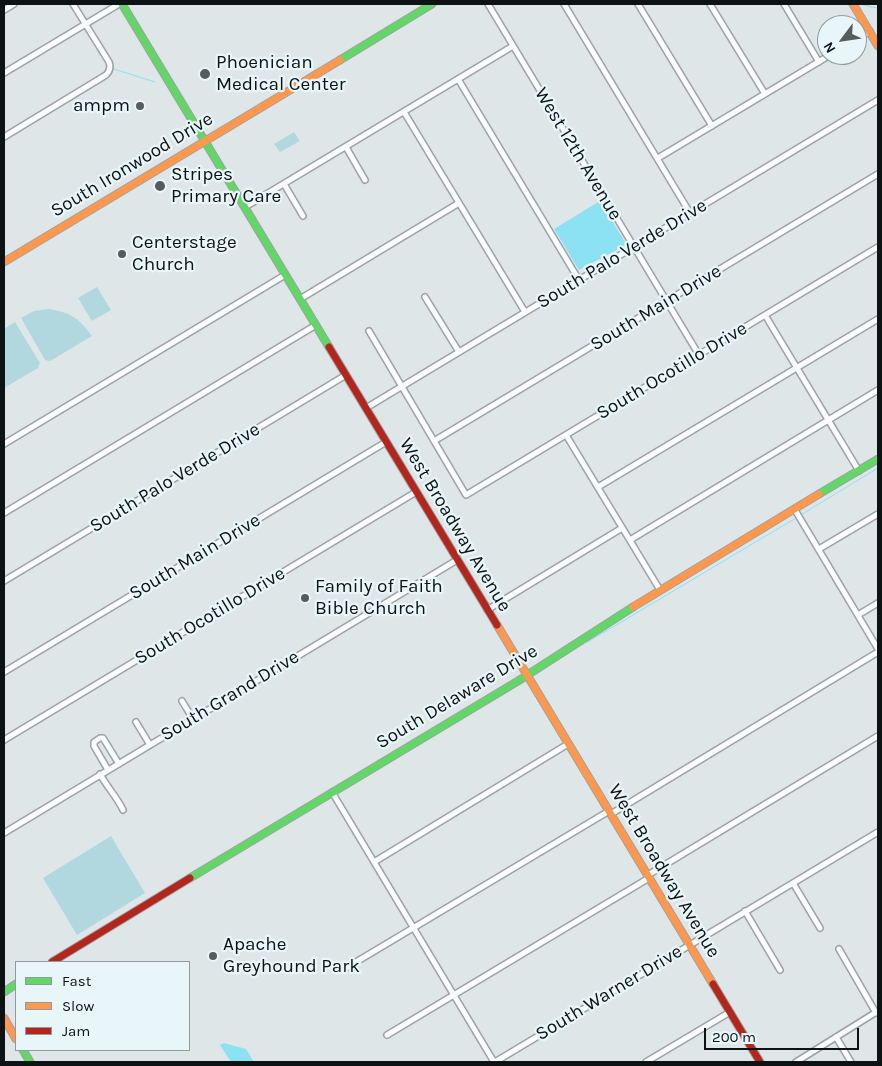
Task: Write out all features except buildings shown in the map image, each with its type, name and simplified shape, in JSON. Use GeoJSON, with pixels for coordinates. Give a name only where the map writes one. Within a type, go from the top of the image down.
{"type":"FeatureCollection","features":[{"type":"Feature","properties":{"kind":"main road","name":"West Broadway Avenue"},"geometry":{"type":"LineString","coordinates":[[120,4],[245,207],[760,1062]]}},
{"type":"Feature","properties":{"kind":"main road","name":"South Ironwood Drive"},"geometry":{"type":"LineString","coordinates":[[4,262],[432,4]]}},
{"type":"Feature","properties":{"kind":"main road"},"geometry":{"type":"LineString","coordinates":[[853,4],[878,46]]}},
{"type":"Feature","properties":{"kind":"main road","name":"South Delaware Drive"},"geometry":{"type":"LineString","coordinates":[[54,961],[527,675],[660,590],[797,514],[878,459]]}},
{"type":"Feature","properties":{"kind":"main road"},"geometry":{"type":"LineString","coordinates":[[4,992],[15,985]]}},
{"type":"Feature","properties":{"kind":"main road"},"geometry":{"type":"LineString","coordinates":[[4,1018],[15,1037]]}},
{"type":"Feature","properties":{"kind":"main road"},"geometry":{"type":"LineString","coordinates":[[24,1051],[30,1062]]}},
{"type":"Feature","properties":{"kind":"street"},"geometry":{"type":"LineString","coordinates":[[4,10],[14,4]]}},
{"type":"Feature","properties":{"kind":"street"},"geometry":{"type":"LineString","coordinates":[[4,137],[106,75],[110,70],[109,62],[73,4]]}},
{"type":"Feature","properties":{"kind":"street"},"geometry":{"type":"LineString","coordinates":[[4,73],[120,4]]}},
{"type":"Feature","properties":{"kind":"street","name":"West 12th Avenue"},"geometry":{"type":"LineString","coordinates":[[488,4],[699,355]]}},
{"type":"Feature","properties":{"kind":"street"},"geometry":{"type":"LineString","coordinates":[[564,4],[690,213]]}},
{"type":"Feature","properties":{"kind":"street"},"geometry":{"type":"LineString","coordinates":[[638,4],[712,126]]}},
{"type":"Feature","properties":{"kind":"street"},"geometry":{"type":"LineString","coordinates":[[710,4],[765,94]]}},
{"type":"Feature","properties":{"kind":"street"},"geometry":{"type":"LineString","coordinates":[[784,4],[817,60]]}},
{"type":"Feature","properties":{"kind":"street"},"geometry":{"type":"LineString","coordinates":[[245,207],[513,46]]}},
{"type":"Feature","properties":{"kind":"street"},"geometry":{"type":"LineString","coordinates":[[658,158],[817,63]]}},
{"type":"Feature","properties":{"kind":"street"},"geometry":{"type":"LineString","coordinates":[[458,79],[580,280]]}},
{"type":"Feature","properties":{"kind":"street","name":"South Palo Verde Drive"},"geometry":{"type":"LineString","coordinates":[[366,408],[878,100]]}},
{"type":"Feature","properties":{"kind":"street"},"geometry":{"type":"LineString","coordinates":[[404,112],[525,312]]}},
{"type":"Feature","properties":{"kind":"street"},"geometry":{"type":"LineString","coordinates":[[346,147],[365,180]]}},
{"type":"Feature","properties":{"kind":"street","name":"South Main Drive"},"geometry":{"type":"LineString","coordinates":[[434,441],[878,174]]}},
{"type":"Feature","properties":{"kind":"street"},"geometry":{"type":"LineString","coordinates":[[284,184],[303,216]]}},
{"type":"Feature","properties":{"kind":"street"},"geometry":{"type":"LineString","coordinates":[[300,299],[459,203]]}},
{"type":"Feature","properties":{"kind":"street","name":"South Ocotillo Drive"},"geometry":{"type":"LineString","coordinates":[[434,441],[466,495],[878,247]]}},
{"type":"Feature","properties":{"kind":"street"},"geometry":{"type":"LineString","coordinates":[[4,444],[285,275]]}},
{"type":"Feature","properties":{"kind":"street"},"geometry":{"type":"LineString","coordinates":[[425,297],[459,352]]}},
{"type":"Feature","properties":{"kind":"street"},"geometry":{"type":"LineString","coordinates":[[765,315],[859,471]]}},
{"type":"Feature","properties":{"kind":"street"},"geometry":{"type":"LineString","coordinates":[[598,488],[878,319]]}},
{"type":"Feature","properties":{"kind":"street"},"geometry":{"type":"LineString","coordinates":[[4,513],[316,325]]}},
{"type":"Feature","properties":{"kind":"street"},"geometry":{"type":"LineString","coordinates":[[369,331],[434,441]]}},
{"type":"Feature","properties":{"kind":"street","name":"South Palo Verde Drive"},"geometry":{"type":"LineString","coordinates":[[4,581],[346,375]]}},
{"type":"Feature","properties":{"kind":"street"},"geometry":{"type":"LineString","coordinates":[[630,540],[878,390]]}},
{"type":"Feature","properties":{"kind":"street"},"geometry":{"type":"LineString","coordinates":[[566,435],[660,590]]}},
{"type":"Feature","properties":{"kind":"street","name":"South Main Drive"},"geometry":{"type":"LineString","coordinates":[[4,672],[386,442]]}},
{"type":"Feature","properties":{"kind":"street","name":"South Ocotillo Drive"},"geometry":{"type":"LineString","coordinates":[[4,740],[416,492]]}},
{"type":"Feature","properties":{"kind":"street"},"geometry":{"type":"LineString","coordinates":[[346,968],[610,812],[878,650],[797,514]]}},
{"type":"Feature","properties":{"kind":"street"},"geometry":{"type":"LineString","coordinates":[[819,550],[878,514]]}},
{"type":"Feature","properties":{"kind":"street"},"geometry":{"type":"LineString","coordinates":[[487,610],[622,528]]}},
{"type":"Feature","properties":{"kind":"street","name":"South Grand Drive"},"geometry":{"type":"LineString","coordinates":[[4,833],[457,560]]}},
{"type":"Feature","properties":{"kind":"street"},"geometry":{"type":"LineString","coordinates":[[858,615],[878,604]]}},
{"type":"Feature","properties":{"kind":"street"},"geometry":{"type":"LineString","coordinates":[[182,701],[193,719]]}},
{"type":"Feature","properties":{"kind":"street"},"geometry":{"type":"LineString","coordinates":[[136,722],[150,745]]}},
{"type":"Feature","properties":{"kind":"street"},"geometry":{"type":"LineString","coordinates":[[387,1035],[878,736]]}},
{"type":"Feature","properties":{"kind":"street"},"geometry":{"type":"LineString","coordinates":[[108,770],[94,746],[94,742],[100,738],[103,738],[119,764]]}},
{"type":"Feature","properties":{"kind":"street"},"geometry":{"type":"LineString","coordinates":[[374,862],[568,744]]}},
{"type":"Feature","properties":{"kind":"street"},"geometry":{"type":"LineString","coordinates":[[100,774],[120,802],[123,810]]}},
{"type":"Feature","properties":{"kind":"street"},"geometry":{"type":"LineString","coordinates":[[332,792],[494,1062]]}},
{"type":"Feature","properties":{"kind":"street","name":"South Warner Drive"},"geometry":{"type":"LineString","coordinates":[[494,1062],[878,832]]}},
{"type":"Feature","properties":{"kind":"street"},"geometry":{"type":"LineString","coordinates":[[793,883],[820,928]]}},
{"type":"Feature","properties":{"kind":"street"},"geometry":{"type":"LineString","coordinates":[[745,911],[780,970]]}},
{"type":"Feature","properties":{"kind":"street"},"geometry":{"type":"LineString","coordinates":[[796,1062],[877,1012],[839,949]]}},
{"type":"Feature","properties":{"kind":"street"},"geometry":{"type":"LineString","coordinates":[[646,1062],[730,1012]]}},
{"type":"Feature","properties":{"kind":"street"},"geometry":{"type":"LineString","coordinates":[[836,1037],[851,1062]]}},
{"type":"Feature","properties":{"kind":"shaded area"},"geometry":{"type":"Polygon","coordinates":[[[294,132],[300,141],[280,152],[274,144],[294,132]]]}},
{"type":"Feature","properties":{"kind":"shaded area"},"geometry":{"type":"Polygon","coordinates":[[[97,287],[111,310],[92,321],[78,298],[97,287]]]}},
{"type":"Feature","properties":{"kind":"shaded area"},"geometry":{"type":"Polygon","coordinates":[[[48,309],[68,314],[78,320],[92,336],[50,361],[45,360],[21,318],[34,311],[48,309]]]}},
{"type":"Feature","properties":{"kind":"shaded area"},"geometry":{"type":"Polygon","coordinates":[[[15,322],[40,363],[38,368],[4,388],[4,329],[15,322]]]}},
{"type":"Feature","properties":{"kind":"shaded area"},"geometry":{"type":"Polygon","coordinates":[[[111,836],[145,893],[77,935],[43,878],[111,836]]]}},
{"type":"Feature","properties":{"kind":"water"},"geometry":{"type":"Polygon","coordinates":[[[600,201],[625,242],[624,246],[579,270],[554,229],[600,201]]]}},
{"type":"Feature","properties":{"kind":"water"},"geometry":{"type":"Polygon","coordinates":[[[224,1043],[246,1049],[254,1062],[231,1062],[220,1045],[224,1043]]]}},
{"type":"Feature","properties":{"kind":"waterway"},"geometry":{"type":"LineString","coordinates":[[861,4],[878,8]]}},
{"type":"Feature","properties":{"kind":"waterway"},"geometry":{"type":"LineString","coordinates":[[114,69],[155,82]]}},
{"type":"Feature","properties":{"kind":"waterway"},"geometry":{"type":"LineString","coordinates":[[799,516],[878,468]]}},
{"type":"Feature","properties":{"kind":"waterway"},"geometry":{"type":"LineString","coordinates":[[586,643],[796,518]]}},
{"type":"Feature","properties":{"kind":"traffic: fast"},"geometry":{"type":"LineString","coordinates":[[122,4],[329,347]]}},
{"type":"Feature","properties":{"kind":"traffic: fast"},"geometry":{"type":"LineString","coordinates":[[340,60],[432,4]]}},
{"type":"Feature","properties":{"kind":"traffic: fast"},"geometry":{"type":"LineString","coordinates":[[819,494],[878,459]]}},
{"type":"Feature","properties":{"kind":"traffic: fast"},"geometry":{"type":"LineString","coordinates":[[190,878],[518,681],[633,607]]}},
{"type":"Feature","properties":{"kind":"traffic: fast"},"geometry":{"type":"LineString","coordinates":[[4,992],[15,985]]}},
{"type":"Feature","properties":{"kind":"traffic: fast"},"geometry":{"type":"LineString","coordinates":[[24,1051],[30,1062]]}},
{"type":"Feature","properties":{"kind":"traffic: slow"},"geometry":{"type":"LineString","coordinates":[[853,4],[878,46]]}},
{"type":"Feature","properties":{"kind":"traffic: slow"},"geometry":{"type":"LineString","coordinates":[[4,262],[340,60]]}},
{"type":"Feature","properties":{"kind":"traffic: slow"},"geometry":{"type":"LineString","coordinates":[[633,607],[819,494]]}},
{"type":"Feature","properties":{"kind":"traffic: slow"},"geometry":{"type":"LineString","coordinates":[[497,625],[713,984]]}},
{"type":"Feature","properties":{"kind":"traffic: slow"},"geometry":{"type":"LineString","coordinates":[[4,1018],[15,1037]]}},
{"type":"Feature","properties":{"kind":"traffic: jam"},"geometry":{"type":"LineString","coordinates":[[329,347],[497,625]]}},
{"type":"Feature","properties":{"kind":"traffic: jam"},"geometry":{"type":"LineString","coordinates":[[54,961],[190,878]]}},
{"type":"Feature","properties":{"kind":"traffic: jam"},"geometry":{"type":"LineString","coordinates":[[713,984],[760,1062]]}},
{"type":"Feature","properties":{"kind":"place","name":"Phoenician Medical Center"},"geometry":{"type":"Point","coordinates":[205,74]}},
{"type":"Feature","properties":{"kind":"place","name":"ampm"},"geometry":{"type":"Point","coordinates":[140,106]}},
{"type":"Feature","properties":{"kind":"place","name":"Stripes Primary Care"},"geometry":{"type":"Point","coordinates":[160,186]}},
{"type":"Feature","properties":{"kind":"place","name":"Centerstage Church"},"geometry":{"type":"Point","coordinates":[122,254]}},
{"type":"Feature","properties":{"kind":"place","name":"Family of Faith Bible Church"},"geometry":{"type":"Point","coordinates":[305,598]}},
{"type":"Feature","properties":{"kind":"place","name":"Apache Greyhound Park"},"geometry":{"type":"Point","coordinates":[213,956]}}]}
